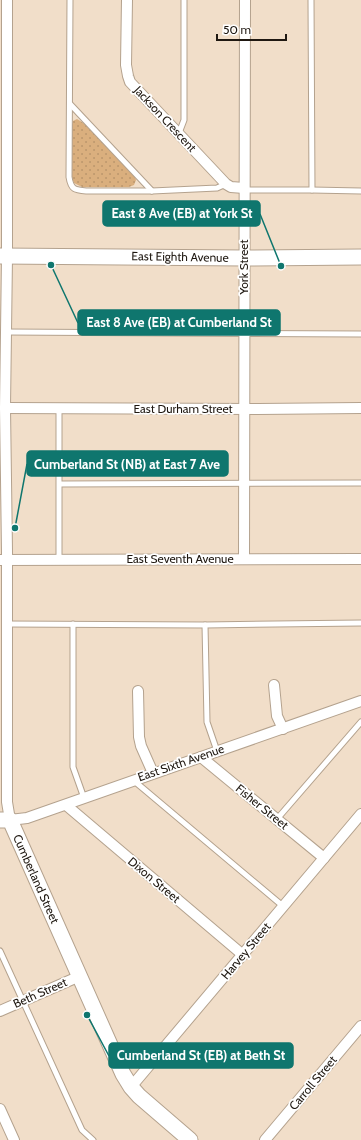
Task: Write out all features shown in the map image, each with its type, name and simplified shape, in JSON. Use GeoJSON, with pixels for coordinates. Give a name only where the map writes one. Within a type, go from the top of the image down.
{"type":"FeatureCollection","features":[{"type":"Feature","properties":{"kind":"street","name":"Cumberland Street"},"geometry":{"type":"LineString","coordinates":[[7,0],[3,86],[6,332],[4,560],[7,624],[4,685],[4,772],[7,806],[5,820],[80,976],[123,1074],[139,1096],[190,1140]]}},
{"type":"Feature","properties":{"kind":"street","name":"Jackson Crescent"},"geometry":{"type":"LineString","coordinates":[[127,0],[126,65],[128,76],[135,88],[226,184]]}},
{"type":"Feature","properties":{"kind":"street","name":"York Street"},"geometry":{"type":"LineString","coordinates":[[244,559],[245,0]]}},
{"type":"Feature","properties":{"kind":"street"},"geometry":{"type":"LineString","coordinates":[[226,184],[231,187],[244,189]]}},
{"type":"Feature","properties":{"kind":"street","name":"East Eighth Avenue"},"geometry":{"type":"LineString","coordinates":[[4,256],[244,258],[361,257]]}},
{"type":"Feature","properties":{"kind":"street","name":"East Durham Street"},"geometry":{"type":"LineString","coordinates":[[5,408],[361,408]]}},
{"type":"Feature","properties":{"kind":"street","name":"East Seventh Avenue"},"geometry":{"type":"LineString","coordinates":[[4,560],[361,559]]}},
{"type":"Feature","properties":{"kind":"street"},"geometry":{"type":"LineString","coordinates":[[274,685],[277,716],[283,729]]}},
{"type":"Feature","properties":{"kind":"street"},"geometry":{"type":"LineString","coordinates":[[138,691],[139,737],[141,746],[153,773]]}},
{"type":"Feature","properties":{"kind":"street","name":"East Sixth Avenue"},"geometry":{"type":"LineString","coordinates":[[5,820],[26,818],[66,805],[133,780],[361,701]]}},
{"type":"Feature","properties":{"kind":"street","name":"Fisher Street"},"geometry":{"type":"LineString","coordinates":[[201,757],[324,858]]}},
{"type":"Feature","properties":{"kind":"street","name":"Dixon Street"},"geometry":{"type":"LineString","coordinates":[[66,805],[243,955]]}},
{"type":"Feature","properties":{"kind":"street","name":"Harvey Street"},"geometry":{"type":"LineString","coordinates":[[131,1087],[361,814]]}},
{"type":"Feature","properties":{"kind":"street","name":"Beth Street"},"geometry":{"type":"LineString","coordinates":[[0,1011],[80,976]]}},
{"type":"Feature","properties":{"kind":"street","name":"Carroll Street"},"geometry":{"type":"LineString","coordinates":[[265,1140],[361,1026]]}},
{"type":"Feature","properties":{"kind":"street"},"geometry":{"type":"LineString","coordinates":[[0,1109],[14,1140]]}},
{"type":"Feature","properties":{"kind":"lane"},"geometry":{"type":"LineString","coordinates":[[70,0],[68,177],[73,188],[79,191],[152,191],[218,188],[226,184]]}},
{"type":"Feature","properties":{"kind":"lane"},"geometry":{"type":"LineString","coordinates":[[179,133],[184,120],[184,0]]}},
{"type":"Feature","properties":{"kind":"lane"},"geometry":{"type":"LineString","coordinates":[[311,0],[312,190]]}},
{"type":"Feature","properties":{"kind":"lane"},"geometry":{"type":"LineString","coordinates":[[70,104],[152,191]]}},
{"type":"Feature","properties":{"kind":"lane"},"geometry":{"type":"LineString","coordinates":[[244,189],[361,191]]}},
{"type":"Feature","properties":{"kind":"lane"},"geometry":{"type":"LineString","coordinates":[[6,332],[361,334]]}},
{"type":"Feature","properties":{"kind":"lane"},"geometry":{"type":"LineString","coordinates":[[59,408],[59,559]]}},
{"type":"Feature","properties":{"kind":"lane"},"geometry":{"type":"LineString","coordinates":[[60,484],[361,483]]}},
{"type":"Feature","properties":{"kind":"lane"},"geometry":{"type":"LineString","coordinates":[[7,624],[204,625],[361,623]]}},
{"type":"Feature","properties":{"kind":"lane"},"geometry":{"type":"LineString","coordinates":[[73,624],[73,767],[84,798]]}},
{"type":"Feature","properties":{"kind":"lane"},"geometry":{"type":"LineString","coordinates":[[204,625],[207,722],[217,751]]}},
{"type":"Feature","properties":{"kind":"lane"},"geometry":{"type":"LineString","coordinates":[[277,819],[361,722]]}},
{"type":"Feature","properties":{"kind":"lane"},"geometry":{"type":"LineString","coordinates":[[133,780],[284,907]]}},
{"type":"Feature","properties":{"kind":"lane"},"geometry":{"type":"LineString","coordinates":[[0,951],[82,1130],[93,1140]]}},
{"type":"Feature","properties":{"kind":"shaded area"},"geometry":{"type":"Polygon","coordinates":[[[77,119],[85,124],[134,175],[136,180],[134,185],[129,187],[82,187],[74,183],[71,176],[72,125],[73,121],[77,119]]]}},
{"type":"Feature","properties":{"kind":"place","name":"East 8 Ave (EB) at Cumberland St"},"geometry":{"type":"Point","coordinates":[51,265]}},
{"type":"Feature","properties":{"kind":"place","name":"East 8 Ave (EB) at York St"},"geometry":{"type":"Point","coordinates":[281,266]}},
{"type":"Feature","properties":{"kind":"place","name":"Cumberland St (NB) at East 7 Ave"},"geometry":{"type":"Point","coordinates":[15,528]}},
{"type":"Feature","properties":{"kind":"place","name":"Cumberland St (EB) at Beth St"},"geometry":{"type":"Point","coordinates":[87,1015]}}]}
